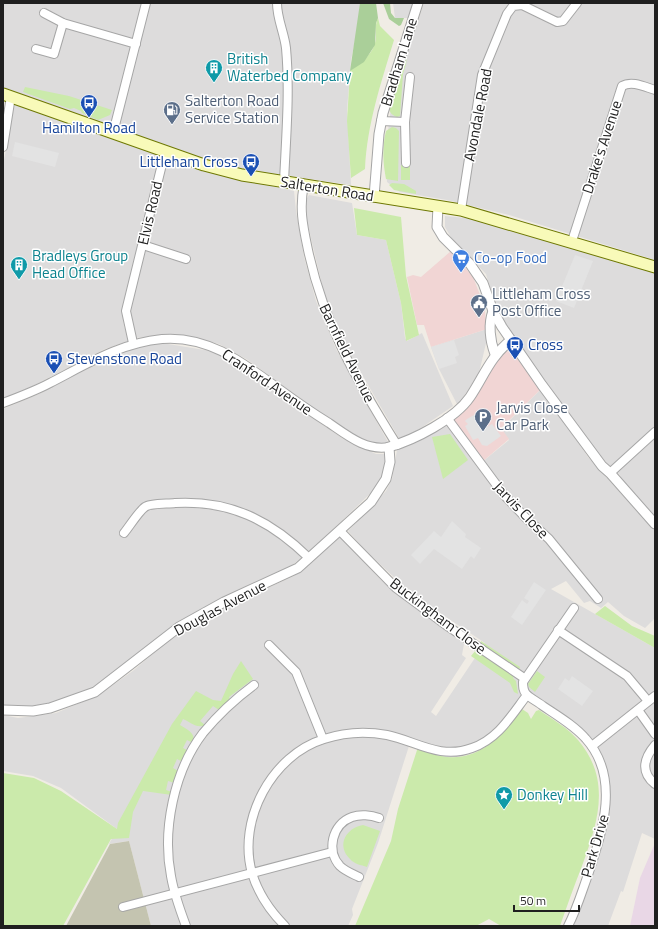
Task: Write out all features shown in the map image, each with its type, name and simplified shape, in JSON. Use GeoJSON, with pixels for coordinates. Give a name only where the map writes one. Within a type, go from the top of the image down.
{"type":"FeatureCollection","features":[{"type":"Feature","properties":{"kind":"main road","name":"Salterton Road"},"geometry":{"type":"LineString","coordinates":[[7,95],[211,167],[284,182],[461,210],[572,241],[655,267]]}},
{"type":"Feature","properties":{"kind":"street"},"geometry":{"type":"LineString","coordinates":[[113,133],[146,3]]}},
{"type":"Feature","properties":{"kind":"street"},"geometry":{"type":"LineString","coordinates":[[277,3],[279,22],[283,32],[286,48],[288,103],[284,182]]}},
{"type":"Feature","properties":{"kind":"street","name":"Bradham Lane"},"geometry":{"type":"LineString","coordinates":[[374,197],[381,121],[403,45],[418,3]]}},
{"type":"Feature","properties":{"kind":"street","name":"Avondale Road"},"geometry":{"type":"LineString","coordinates":[[461,210],[482,75],[507,14],[513,6],[522,5],[557,22],[563,21],[577,3]]}},
{"type":"Feature","properties":{"kind":"street"},"geometry":{"type":"LineString","coordinates":[[44,13],[63,23],[136,44]]}},
{"type":"Feature","properties":{"kind":"street"},"geometry":{"type":"LineString","coordinates":[[36,49],[54,54],[63,23]]}},
{"type":"Feature","properties":{"kind":"street","name":"Bradham Lane"},"geometry":{"type":"LineString","coordinates":[[406,163],[405,122],[410,77]]}},
{"type":"Feature","properties":{"kind":"street","name":"Drake's Avenue"},"geometry":{"type":"LineString","coordinates":[[572,241],[622,86],[627,83],[634,83],[655,90]]}},
{"type":"Feature","properties":{"kind":"street"},"geometry":{"type":"LineString","coordinates":[[3,147],[7,95]]}},
{"type":"Feature","properties":{"kind":"street","name":"Bradham Lane"},"geometry":{"type":"LineString","coordinates":[[381,121],[405,122]]}},
{"type":"Feature","properties":{"kind":"street","name":"Elvis Road"},"geometry":{"type":"LineString","coordinates":[[133,344],[126,311],[165,152]]}},
{"type":"Feature","properties":{"kind":"street","name":"Barnfield Avenue"},"geometry":{"type":"LineString","coordinates":[[304,184],[301,214],[319,296],[330,325],[350,366],[393,446]]}},
{"type":"Feature","properties":{"kind":"street"},"geometry":{"type":"LineString","coordinates":[[438,206],[437,227],[443,237],[470,264],[483,283],[493,311],[511,340],[579,437],[602,466],[655,524]]}},
{"type":"Feature","properties":{"kind":"street"},"geometry":{"type":"LineString","coordinates":[[143,245],[186,259]]}},
{"type":"Feature","properties":{"kind":"street"},"geometry":{"type":"LineString","coordinates":[[493,311],[491,318],[491,336],[495,354]]}},
{"type":"Feature","properties":{"kind":"street","name":"Cranford Avenue"},"geometry":{"type":"LineString","coordinates":[[3,403],[39,388],[104,354],[133,344],[164,339],[205,344],[224,352],[253,369],[282,391],[360,443],[379,449],[410,440],[447,418],[463,406],[495,354],[511,340]]}},
{"type":"Feature","properties":{"kind":"street","name":"Jarvis Close"},"geometry":{"type":"LineString","coordinates":[[447,418],[504,495],[524,517],[549,539],[598,600]]}},
{"type":"Feature","properties":{"kind":"street"},"geometry":{"type":"LineString","coordinates":[[610,473],[655,432]]}},
{"type":"Feature","properties":{"kind":"street","name":"Douglas Avenue"},"geometry":{"type":"LineString","coordinates":[[3,710],[33,711],[50,708],[95,692],[179,627],[224,602],[298,568],[371,502],[386,479],[393,446]]}},
{"type":"Feature","properties":{"kind":"street"},"geometry":{"type":"LineString","coordinates":[[124,533],[145,507],[153,504],[194,502],[229,507],[252,516],[286,538],[309,558]]}},
{"type":"Feature","properties":{"kind":"street","name":"Buckingham Close"},"geometry":{"type":"LineString","coordinates":[[340,531],[396,588],[446,625],[524,678]]}},
{"type":"Feature","properties":{"kind":"street"},"geometry":{"type":"LineString","coordinates":[[285,926],[268,906],[252,872],[250,835],[255,811],[261,796],[275,774],[286,763],[310,745],[323,739],[347,733],[368,732],[387,735],[439,752],[471,749],[498,733],[527,695],[522,687],[524,678],[574,608]]}},
{"type":"Feature","properties":{"kind":"street"},"geometry":{"type":"LineString","coordinates":[[558,630],[627,676],[652,699],[592,746]]}},
{"type":"Feature","properties":{"kind":"street"},"geometry":{"type":"LineString","coordinates":[[269,645],[296,672],[323,739]]}},
{"type":"Feature","properties":{"kind":"street"},"geometry":{"type":"LineString","coordinates":[[186,926],[174,894],[168,859],[169,829],[174,797],[183,769],[202,734],[220,714],[254,685]]}},
{"type":"Feature","properties":{"kind":"street","name":"Park Drive"},"geometry":{"type":"LineString","coordinates":[[527,695],[580,732],[592,746],[599,760],[605,780],[606,813],[598,847],[575,912],[568,926]]}},
{"type":"Feature","properties":{"kind":"street"},"geometry":{"type":"LineString","coordinates":[[638,710],[655,734]]}},
{"type":"Feature","properties":{"kind":"street"},"geometry":{"type":"LineString","coordinates":[[655,745],[645,760],[649,779],[655,784]]}},
{"type":"Feature","properties":{"kind":"street"},"geometry":{"type":"LineString","coordinates":[[359,877],[340,866],[332,852],[334,834],[346,820],[352,817],[365,815],[379,818]]}},
{"type":"Feature","properties":{"kind":"street"},"geometry":{"type":"LineString","coordinates":[[123,907],[332,852]]}},
{"type":"Feature","properties":{"kind":"shaded area"},"geometry":{"type":"Polygon","coordinates":[[[3,3],[360,3],[359,22],[351,60],[347,110],[351,185],[248,170],[201,159],[69,111],[3,89],[3,3]]]}},
{"type":"Feature","properties":{"kind":"shaded area"},"geometry":{"type":"Polygon","coordinates":[[[393,3],[413,3],[408,18],[395,18],[393,3]]]}},
{"type":"Feature","properties":{"kind":"shaded area"},"geometry":{"type":"Polygon","coordinates":[[[424,3],[655,3],[655,260],[509,215],[447,200],[400,192],[387,182],[385,154],[392,100],[424,3]]]}},
{"type":"Feature","properties":{"kind":"shaded area"},"geometry":{"type":"Polygon","coordinates":[[[15,103],[160,155],[123,312],[124,326],[129,341],[105,349],[3,400],[3,165],[15,103]]]}},
{"type":"Feature","properties":{"kind":"shaded area"},"geometry":{"type":"Polygon","coordinates":[[[15,142],[59,153],[55,167],[12,156],[15,142]]]}},
{"type":"Feature","properties":{"kind":"shaded area"},"geometry":{"type":"Polygon","coordinates":[[[167,159],[208,172],[294,191],[304,257],[316,301],[336,349],[388,442],[372,444],[359,438],[312,407],[248,360],[219,344],[193,337],[168,335],[135,338],[130,308],[167,159]]]}},
{"type":"Feature","properties":{"kind":"shaded area"},"geometry":{"type":"Polygon","coordinates":[[[309,195],[352,203],[357,235],[386,240],[401,303],[405,338],[407,341],[422,333],[453,406],[418,430],[400,440],[342,340],[326,302],[307,221],[306,200],[309,195]]]}},
{"type":"Feature","properties":{"kind":"shaded area"},"geometry":{"type":"Polygon","coordinates":[[[445,216],[475,219],[655,271],[655,519],[622,483],[620,475],[596,453],[505,324],[494,301],[486,274],[452,239],[445,227],[445,216]]]}},
{"type":"Feature","properties":{"kind":"shaded area"},"geometry":{"type":"Polygon","coordinates":[[[451,251],[473,277],[484,305],[487,329],[431,347],[424,325],[417,325],[407,277],[413,275],[421,277],[451,251]]]}},
{"type":"Feature","properties":{"kind":"shaded area"},"geometry":{"type":"Polygon","coordinates":[[[575,255],[593,261],[574,308],[556,301],[575,255]]]}},
{"type":"Feature","properties":{"kind":"shaded area"},"geometry":{"type":"Polygon","coordinates":[[[487,329],[487,339],[479,373],[462,399],[463,401],[458,406],[439,369],[431,347],[487,329]]]}},
{"type":"Feature","properties":{"kind":"shaded area"},"geometry":{"type":"Polygon","coordinates":[[[454,340],[459,355],[455,357],[457,363],[439,369],[431,347],[454,340]]]}},
{"type":"Feature","properties":{"kind":"shaded area"},"geometry":{"type":"Polygon","coordinates":[[[162,343],[211,351],[224,356],[256,376],[291,403],[342,438],[376,454],[385,454],[385,470],[378,486],[317,545],[290,567],[189,616],[107,679],[88,690],[47,705],[19,707],[3,706],[3,409],[39,394],[114,354],[138,347],[162,343]]]}},
{"type":"Feature","properties":{"kind":"shaded area"},"geometry":{"type":"Polygon","coordinates":[[[511,351],[541,389],[501,428],[509,439],[482,462],[453,419],[472,403],[502,352],[511,351]]]}},
{"type":"Feature","properties":{"kind":"shaded area"},"geometry":{"type":"Polygon","coordinates":[[[541,389],[588,457],[655,531],[655,618],[645,628],[624,616],[608,602],[601,608],[590,601],[584,603],[566,581],[551,589],[655,648],[655,839],[642,833],[623,892],[621,891],[608,926],[564,926],[585,872],[602,814],[603,795],[600,773],[591,751],[579,735],[529,699],[498,739],[478,751],[450,758],[436,755],[418,747],[409,746],[378,843],[352,909],[353,915],[348,926],[151,926],[129,841],[109,844],[117,829],[61,788],[33,776],[3,771],[3,715],[18,718],[56,713],[99,695],[134,670],[171,638],[217,611],[294,576],[340,537],[381,580],[464,644],[462,655],[466,658],[431,712],[436,716],[485,643],[413,595],[365,550],[348,531],[386,491],[392,479],[397,450],[409,445],[453,419],[482,462],[509,440],[501,429],[541,389]]]}},
{"type":"Feature","properties":{"kind":"shaded area","name":"Jarvis Close Car Park"},"geometry":{"type":"Polygon","coordinates":[[[481,411],[487,418],[482,422],[487,427],[492,424],[501,436],[487,446],[482,445],[478,438],[473,440],[465,426],[468,424],[465,421],[467,419],[481,411]]]}},
{"type":"Feature","properties":{"kind":"shaded area"},"geometry":{"type":"Polygon","coordinates":[[[452,521],[466,534],[465,537],[481,548],[474,559],[471,556],[462,569],[434,549],[420,564],[411,555],[434,531],[441,537],[452,521]]]}},
{"type":"Feature","properties":{"kind":"shaded area"},"geometry":{"type":"Polygon","coordinates":[[[534,582],[546,590],[522,625],[511,617],[522,600],[527,604],[529,601],[524,598],[534,582]]]}},
{"type":"Feature","properties":{"kind":"shaded area"},"geometry":{"type":"Polygon","coordinates":[[[572,676],[593,691],[582,706],[558,689],[565,678],[569,681],[572,676]]]}},
{"type":"Feature","properties":{"kind":"shaded area"},"geometry":{"type":"Polygon","coordinates":[[[129,841],[151,926],[66,926],[110,844],[129,841]]]}},
{"type":"Feature","properties":{"kind":"shaded area"},"geometry":{"type":"Polygon","coordinates":[[[655,843],[655,926],[630,926],[640,878],[655,843]]]}},
{"type":"Feature","properties":{"kind":"green space"},"geometry":{"type":"Polygon","coordinates":[[[360,3],[376,3],[378,18],[376,23],[375,45],[364,62],[350,71],[360,3]]]}},
{"type":"Feature","properties":{"kind":"green space"},"geometry":{"type":"Polygon","coordinates":[[[383,3],[390,3],[391,13],[395,18],[404,18],[401,25],[399,26],[389,19],[383,3]]]}},
{"type":"Feature","properties":{"kind":"green space"},"geometry":{"type":"Polygon","coordinates":[[[378,18],[380,26],[394,40],[372,120],[366,152],[365,169],[351,178],[347,121],[350,71],[367,57],[373,48],[378,18]]]}},
{"type":"Feature","properties":{"kind":"green space"},"geometry":{"type":"Polygon","coordinates":[[[408,47],[403,74],[400,116],[397,117],[390,112],[390,105],[408,47]]]}},
{"type":"Feature","properties":{"kind":"green space"},"geometry":{"type":"Polygon","coordinates":[[[25,87],[69,96],[112,110],[110,115],[98,120],[74,108],[70,109],[23,92],[25,87]]]}},
{"type":"Feature","properties":{"kind":"green space"},"geometry":{"type":"Polygon","coordinates":[[[392,127],[399,131],[398,181],[386,179],[384,167],[383,149],[386,131],[392,127]]]}},
{"type":"Feature","properties":{"kind":"green space"},"geometry":{"type":"Polygon","coordinates":[[[401,165],[410,165],[410,180],[401,180],[401,165]]]}},
{"type":"Feature","properties":{"kind":"green space"},"geometry":{"type":"Polygon","coordinates":[[[392,183],[404,184],[416,191],[416,194],[394,190],[389,185],[392,183]]]}},
{"type":"Feature","properties":{"kind":"green space"},"geometry":{"type":"Polygon","coordinates":[[[354,208],[401,217],[406,276],[419,335],[406,341],[401,303],[386,240],[357,235],[354,208]]]}},
{"type":"Feature","properties":{"kind":"green space"},"geometry":{"type":"Polygon","coordinates":[[[450,434],[468,460],[443,479],[432,437],[450,434]]]}},
{"type":"Feature","properties":{"kind":"green space"},"geometry":{"type":"Polygon","coordinates":[[[605,606],[632,626],[655,636],[655,648],[595,614],[605,606]]]}},
{"type":"Feature","properties":{"kind":"green space"},"geometry":{"type":"Polygon","coordinates":[[[481,641],[520,667],[519,670],[480,644],[481,641]]]}},
{"type":"Feature","properties":{"kind":"green space"},"geometry":{"type":"Polygon","coordinates":[[[476,650],[514,676],[513,678],[516,681],[518,694],[514,692],[510,683],[471,656],[476,650]]]}},
{"type":"Feature","properties":{"kind":"green space"},"geometry":{"type":"Polygon","coordinates":[[[241,661],[253,679],[229,697],[230,699],[219,710],[213,706],[200,721],[205,725],[196,726],[183,719],[180,725],[191,732],[194,740],[193,743],[187,740],[183,748],[189,751],[183,762],[177,759],[173,768],[180,772],[175,783],[168,781],[166,790],[172,792],[172,795],[143,791],[133,812],[129,838],[111,839],[63,926],[3,926],[3,773],[34,778],[61,791],[117,829],[118,823],[172,724],[196,691],[213,700],[221,701],[233,674],[241,661]]]}},
{"type":"Feature","properties":{"kind":"green space"},"geometry":{"type":"Polygon","coordinates":[[[537,671],[545,677],[535,692],[529,687],[528,684],[537,671]]]}},
{"type":"Feature","properties":{"kind":"green space"},"geometry":{"type":"Polygon","coordinates":[[[522,709],[528,713],[531,719],[536,711],[539,710],[560,724],[578,740],[589,755],[595,770],[598,786],[599,802],[593,833],[560,926],[501,926],[489,919],[476,926],[355,926],[391,841],[398,809],[418,747],[432,754],[441,756],[466,756],[477,752],[498,737],[522,709]]]}},
{"type":"Feature","properties":{"kind":"green space"},"geometry":{"type":"Polygon","coordinates":[[[363,825],[380,831],[367,867],[352,861],[346,854],[343,843],[348,833],[363,825]]]}},
{"type":"Feature","properties":{"kind":"place","name":"British Waterbed Company"},"geometry":{"type":"Point","coordinates":[214,83]}},
{"type":"Feature","properties":{"kind":"place","name":"Hamilton Road"},"geometry":{"type":"Point","coordinates":[89,118]}},
{"type":"Feature","properties":{"kind":"place","name":"Salterton Road Service Station"},"geometry":{"type":"Point","coordinates":[172,125]}},
{"type":"Feature","properties":{"kind":"place","name":"Littleham Cross"},"geometry":{"type":"Point","coordinates":[251,177]}},
{"type":"Feature","properties":{"kind":"place","name":"Co-op Food"},"geometry":{"type":"Point","coordinates":[461,273]}},
{"type":"Feature","properties":{"kind":"place","name":"Bradleys Group Head Office"},"geometry":{"type":"Point","coordinates":[19,280]}},
{"type":"Feature","properties":{"kind":"place","name":"Littleham Cross Post Office"},"geometry":{"type":"Point","coordinates":[479,318]}},
{"type":"Feature","properties":{"kind":"place","name":"Cross"},"geometry":{"type":"Point","coordinates":[515,360]}},
{"type":"Feature","properties":{"kind":"place","name":"Stevenstone Road"},"geometry":{"type":"Point","coordinates":[54,374]}},
{"type":"Feature","properties":{"kind":"place","name":"Jarvis Close Car Park"},"geometry":{"type":"Point","coordinates":[483,432]}},
{"type":"Feature","properties":{"kind":"place","name":"Donkey Hill"},"geometry":{"type":"Point","coordinates":[504,810]}}]}
